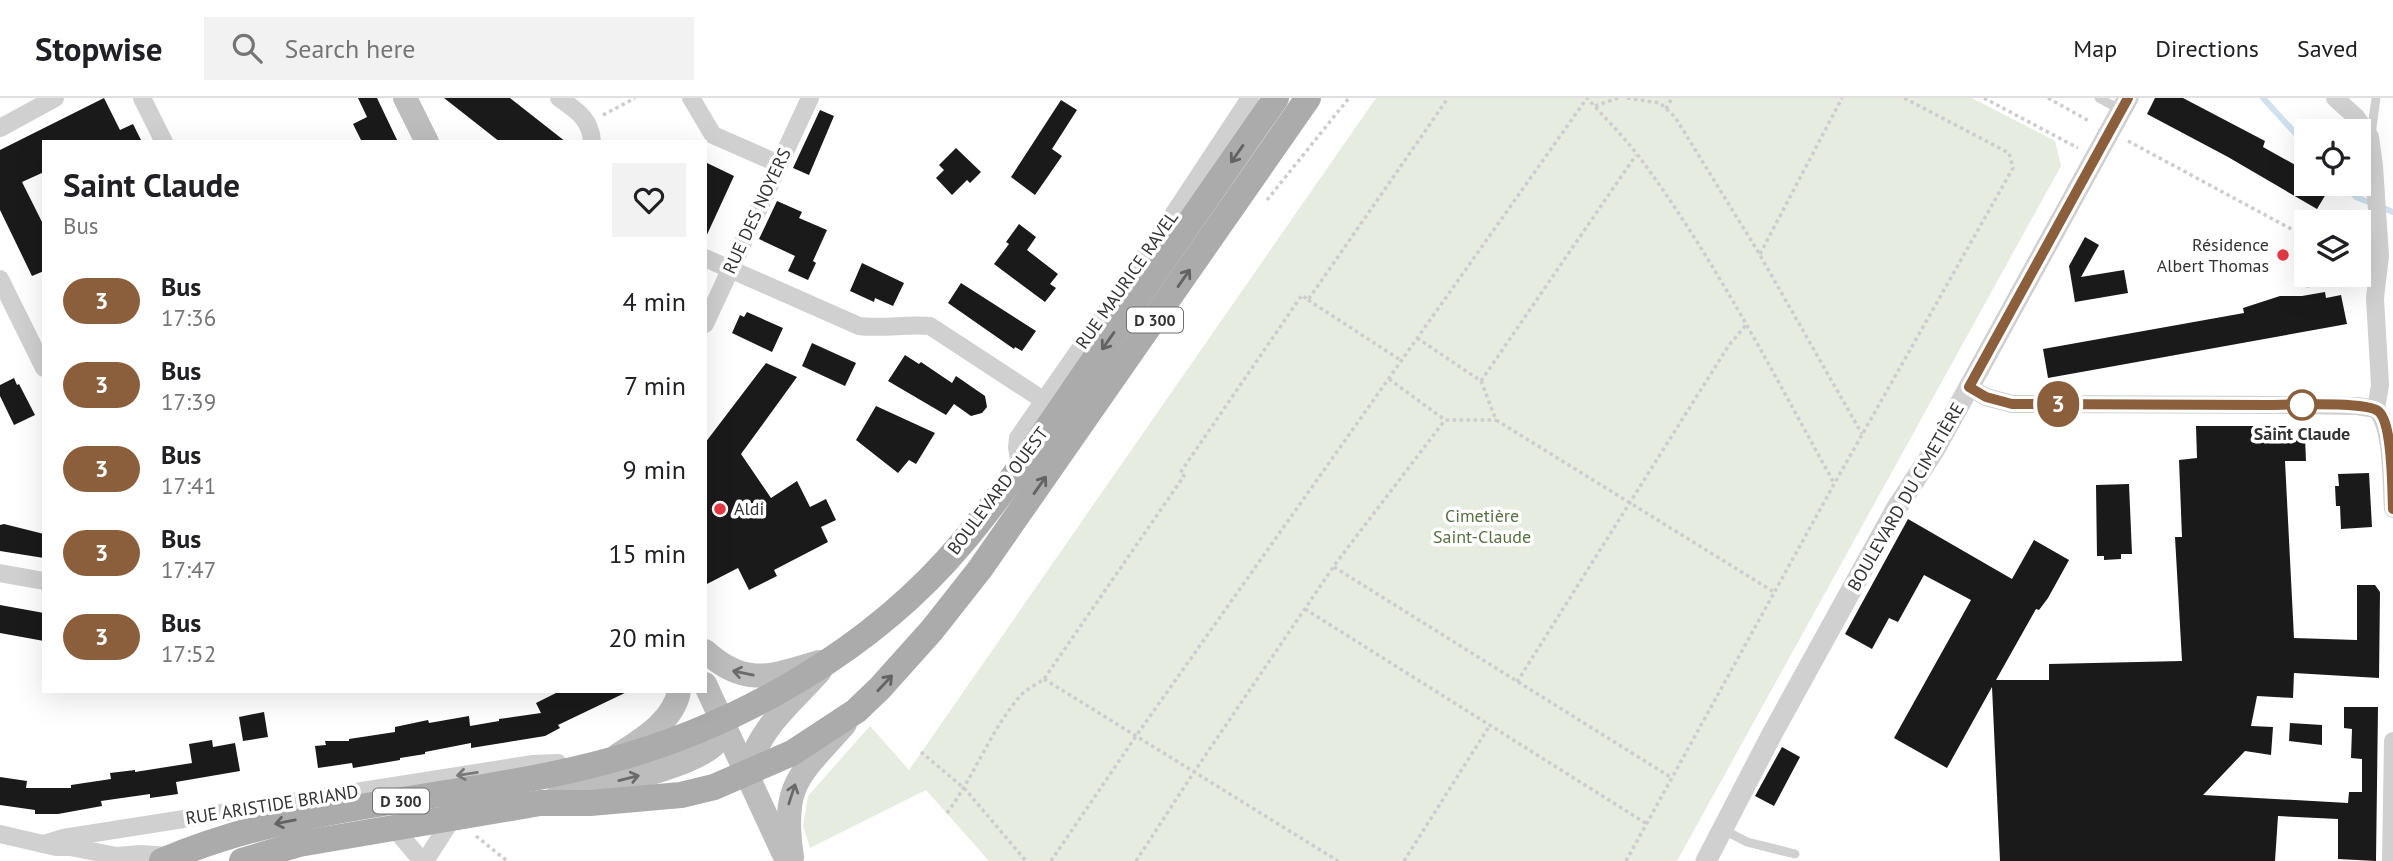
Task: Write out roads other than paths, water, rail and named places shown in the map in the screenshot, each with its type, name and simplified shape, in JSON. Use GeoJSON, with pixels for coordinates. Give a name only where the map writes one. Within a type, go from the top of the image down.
{"type":"FeatureCollection","features":[{"type":"Feature","properties":{"kind":"main road"},"geometry":{"type":"LineString","coordinates":[[405,98],[426,140]]}},
{"type":"Feature","properties":{"kind":"main road","name":"BOULEVARD OUEST"},"geometry":{"type":"LineString","coordinates":[[167,859],[268,825],[608,761],[648,749],[690,735],[723,719],[794,683],[833,658],[903,603],[962,543],[1020,465],[1276,98]]}},
{"type":"Feature","properties":{"kind":"main road","name":"BOULEVARD OUEST"},"geometry":{"type":"LineString","coordinates":[[242,861],[299,844],[540,803],[590,803],[681,795],[714,787],[792,753],[856,711],[932,630],[980,569],[1308,98]]}},
{"type":"Feature","properties":{"kind":"main road"},"geometry":{"type":"LineString","coordinates":[[707,653],[718,663],[744,675],[777,674],[833,658]]}},
{"type":"Feature","properties":{"kind":"main road"},"geometry":{"type":"LineString","coordinates":[[747,773],[770,723],[833,658]]}},
{"type":"Feature","properties":{"kind":"main road"},"geometry":{"type":"LineString","coordinates":[[707,688],[787,861]]}},
{"type":"Feature","properties":{"kind":"main road"},"geometry":{"type":"LineString","coordinates":[[608,761],[659,724],[674,705],[678,693]]}},
{"type":"Feature","properties":{"kind":"main road"},"geometry":{"type":"LineString","coordinates":[[793,861],[787,815],[794,785],[856,711]]}},
{"type":"Feature","properties":{"kind":"main road"},"geometry":{"type":"LineString","coordinates":[[540,803],[647,774],[699,755],[718,742],[723,719]]}},
{"type":"Feature","properties":{"kind":"street"},"geometry":{"type":"LineString","coordinates":[[0,128],[55,98]]}},
{"type":"Feature","properties":{"kind":"street"},"geometry":{"type":"LineString","coordinates":[[142,98],[163,140]]}},
{"type":"Feature","properties":{"kind":"street"},"geometry":{"type":"LineString","coordinates":[[559,98],[582,114],[592,129],[592,140]]}},
{"type":"Feature","properties":{"kind":"street"},"geometry":{"type":"LineString","coordinates":[[691,98],[713,135],[779,164]]}},
{"type":"Feature","properties":{"kind":"street","name":"RUE DES NOYERS"},"geometry":{"type":"LineString","coordinates":[[707,319],[810,98]]}},
{"type":"Feature","properties":{"kind":"street","name":"RUE MAURICE RAVEL"},"geometry":{"type":"LineString","coordinates":[[1020,465],[1018,438],[1169,221],[1250,98]]}},
{"type":"Feature","properties":{"kind":"street"},"geometry":{"type":"LineString","coordinates":[[2335,98],[2357,119]]}},
{"type":"Feature","properties":{"kind":"street","name":"BOULEVARD DU CIMETIÈRE"},"geometry":{"type":"LineString","coordinates":[[1706,861],[1896,509],[1935,449],[2125,104]]}},
{"type":"Feature","properties":{"kind":"street"},"geometry":{"type":"LineString","coordinates":[[2371,144],[2379,231],[2386,256],[2376,281],[2380,385],[2376,409]]}},
{"type":"Feature","properties":{"kind":"street"},"geometry":{"type":"LineString","coordinates":[[707,259],[859,327],[913,324],[930,326],[1043,400]]}},
{"type":"Feature","properties":{"kind":"street"},"geometry":{"type":"LineString","coordinates":[[0,279],[42,365]]}},
{"type":"Feature","properties":{"kind":"street"},"geometry":{"type":"LineString","coordinates":[[1969,387],[1986,397],[2012,404],[2290,405],[2357,406],[2376,409],[2388,429],[2393,509]]}},
{"type":"Feature","properties":{"kind":"street"},"geometry":{"type":"LineString","coordinates":[[0,573],[42,581]]}},
{"type":"Feature","properties":{"kind":"street"},"geometry":{"type":"LineString","coordinates":[[2391,861],[2393,741]]}},
{"type":"Feature","properties":{"kind":"street","name":"RUE ARISTIDE BRIAND"},"geometry":{"type":"LineString","coordinates":[[64,853],[63,838],[533,764],[608,761]]}},
{"type":"Feature","properties":{"kind":"street"},"geometry":{"type":"LineString","coordinates":[[396,829],[424,861],[452,818]]}},
{"type":"Feature","properties":{"kind":"street"},"geometry":{"type":"LineString","coordinates":[[117,859],[131,837],[143,827]]}},
{"type":"Feature","properties":{"kind":"street","name":"RUE ARISTIDE BRIAND"},"geometry":{"type":"LineString","coordinates":[[0,834],[64,853]]}},
{"type":"Feature","properties":{"kind":"street","name":"RUE ARISTIDE BRIAND"},"geometry":{"type":"LineString","coordinates":[[64,853],[71,847],[117,859],[140,854],[167,859]]}},
{"type":"Feature","properties":{"kind":"lane"},"geometry":{"type":"LineString","coordinates":[[2099,98],[2125,104]]}},
{"type":"Feature","properties":{"kind":"lane"},"geometry":{"type":"LineString","coordinates":[[2371,130],[2376,98]]}},
{"type":"Feature","properties":{"kind":"lane"},"geometry":{"type":"LineString","coordinates":[[1722,830],[1747,842],[1795,854]]}},
{"type":"Feature","properties":{"kind":"waterway"},"geometry":{"type":"LineString","coordinates":[[2263,98],[2294,132]]}},
{"type":"Feature","properties":{"kind":"waterway"},"geometry":{"type":"LineString","coordinates":[[2355,196],[2393,212]]}},
{"type":"Feature","properties":{"kind":"place","name":"Résidence Albert Thomas"},"geometry":{"type":"Point","coordinates":[2283,255]}},
{"type":"Feature","properties":{"kind":"place","name":"Saint Claude"},"geometry":{"type":"Point","coordinates":[2302,405]}},
{"type":"Feature","properties":{"kind":"place","name":"Aldi"},"geometry":{"type":"Point","coordinates":[720,509]}},
{"type":"Feature","properties":{"kind":"park label","name":"Cimetière Saint-Claude"},"geometry":{"type":"Point","coordinates":[1482,526]}}]}
